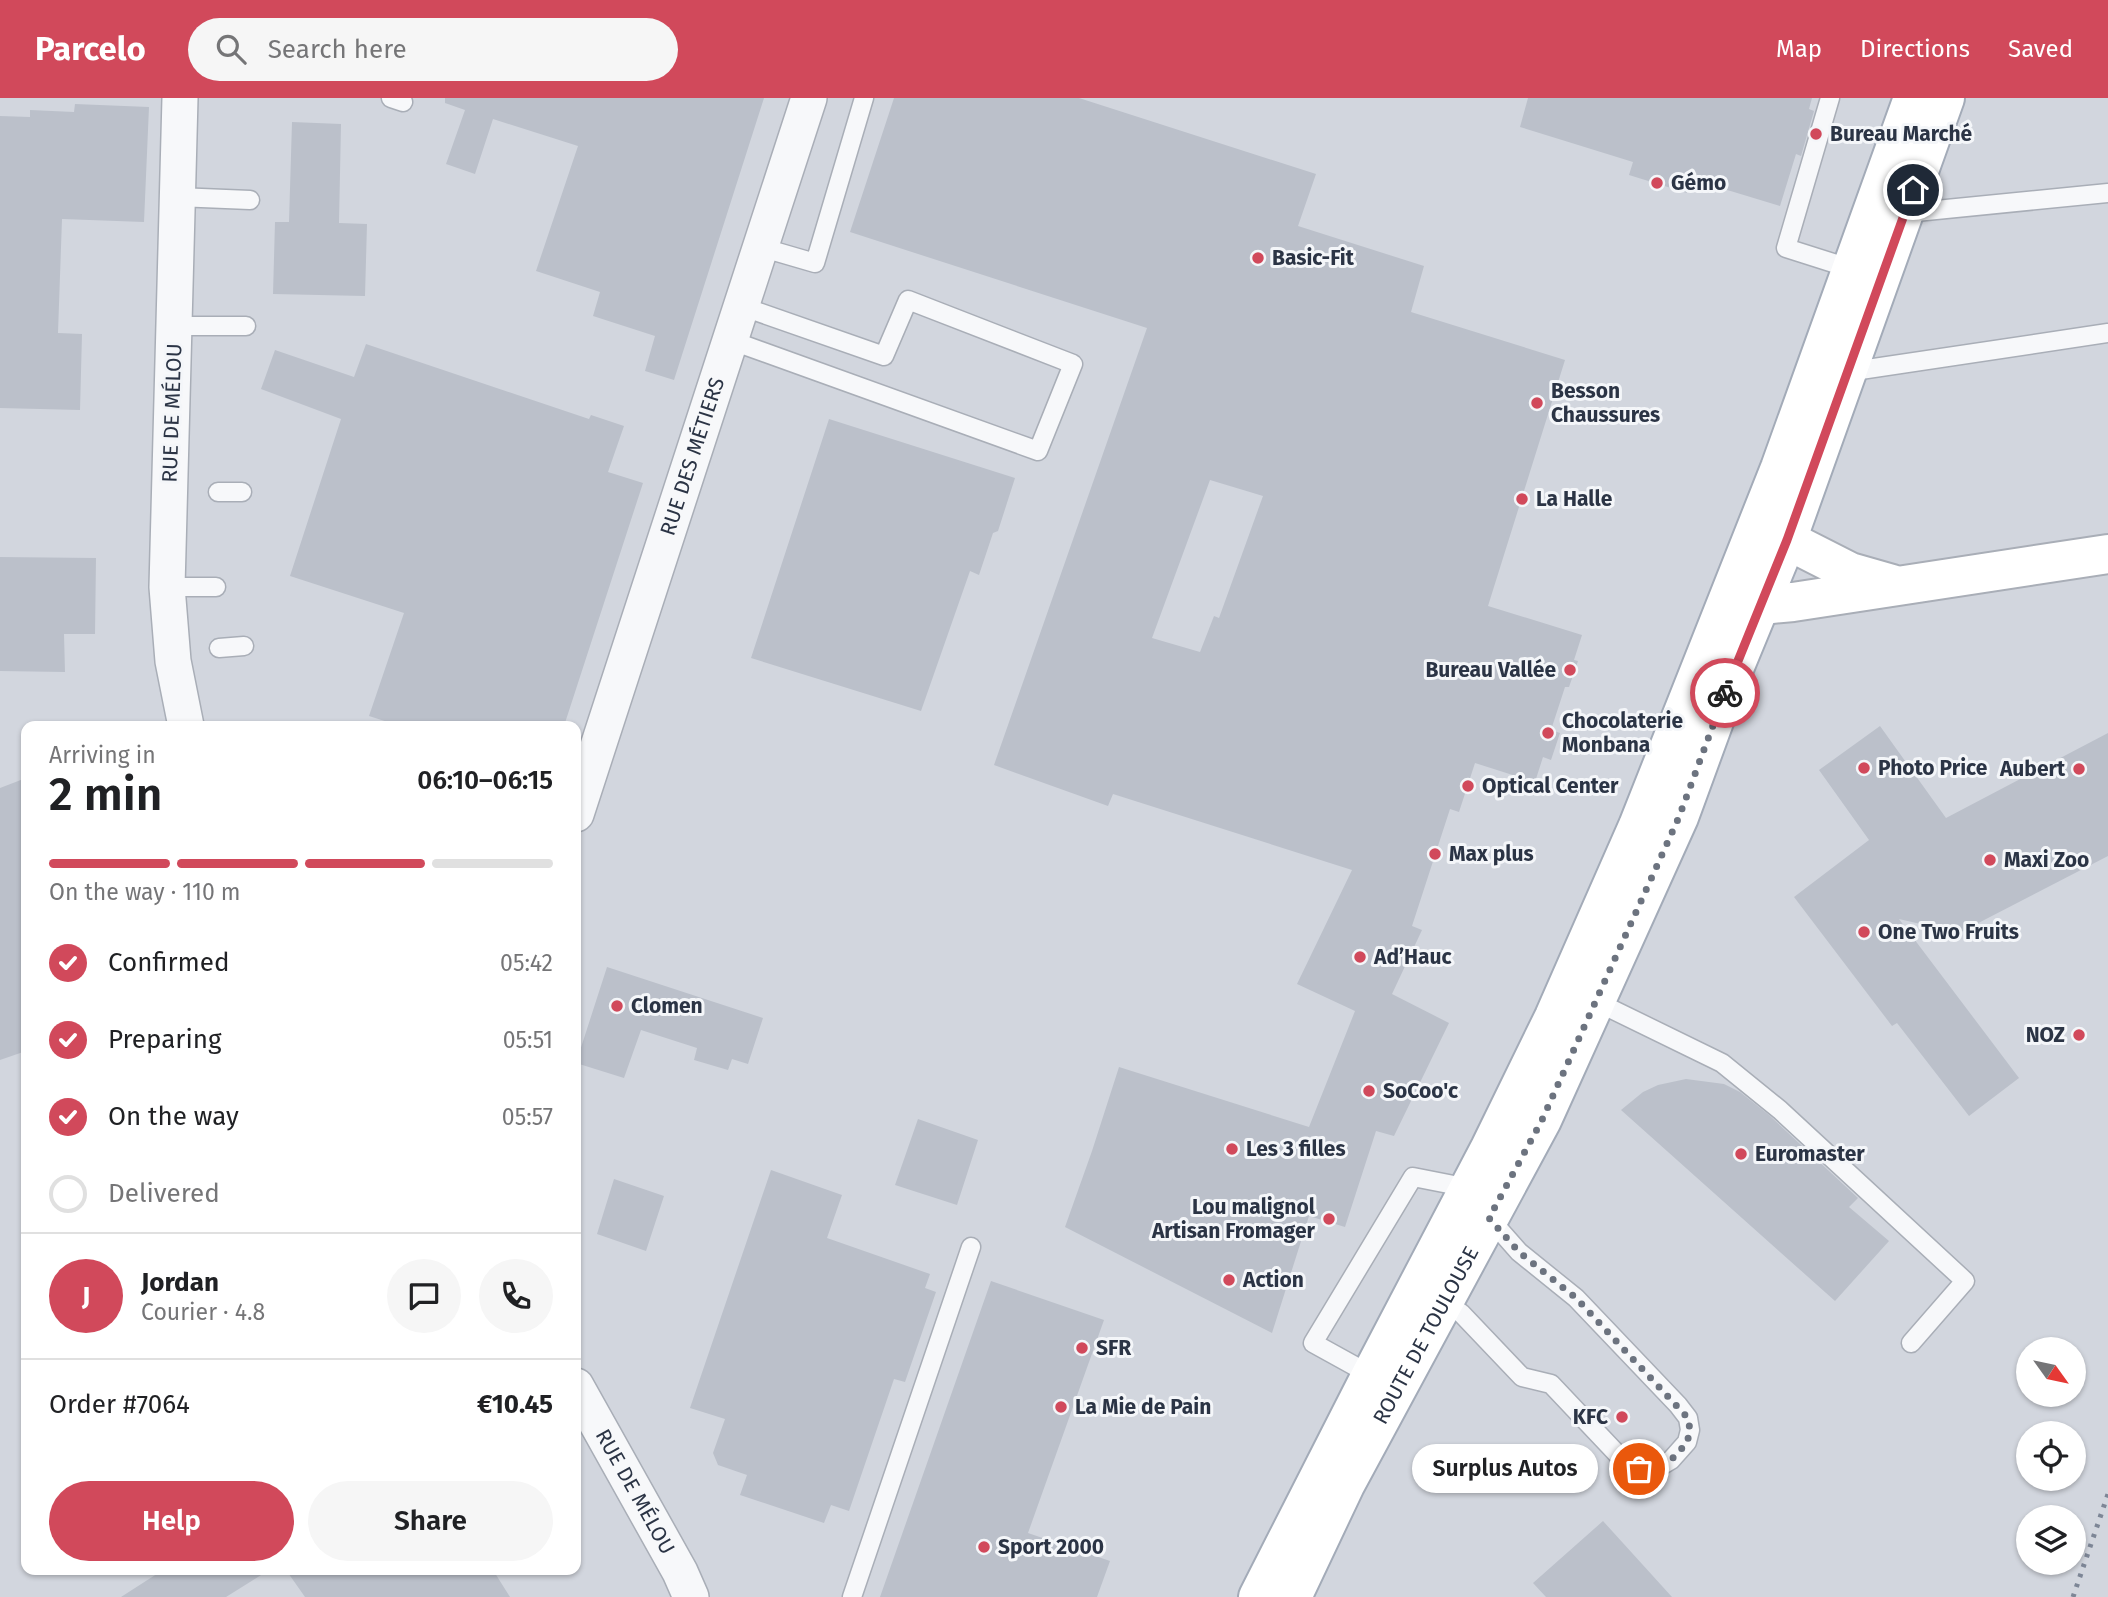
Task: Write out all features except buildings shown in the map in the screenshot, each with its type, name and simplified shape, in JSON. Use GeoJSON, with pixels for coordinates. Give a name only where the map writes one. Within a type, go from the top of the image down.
{"type":"FeatureCollection","features":[{"type":"Feature","properties":{"kind":"main road"},"geometry":{"type":"LineString","coordinates":[[1258,1597],[1371,1375],[1479,1203],[1554,1017],[1638,827],[1780,468],[1913,98]]}},
{"type":"Feature","properties":{"kind":"main road","name":"ROUTE DE TOULOUSE"},"geometry":{"type":"LineString","coordinates":[[1292,1597],[1345,1485],[1444,1301],[1479,1203],[1542,1120],[1679,817],[1728,683],[1787,540],[1945,98]]}},
{"type":"Feature","properties":{"kind":"main road"},"geometry":{"type":"LineString","coordinates":[[1787,540],[1850,572],[1901,586]]}},
{"type":"Feature","properties":{"kind":"main road"},"geometry":{"type":"LineString","coordinates":[[1762,605],[2108,554]]}},
{"type":"Feature","properties":{"kind":"street","name":"RUE DE MÉLOU"},"geometry":{"type":"LineString","coordinates":[[180,98],[167,587],[173,661],[185,721]]}},
{"type":"Feature","properties":{"kind":"street","name":"RUE DES MÉTIERS"},"geometry":{"type":"LineString","coordinates":[[581,799],[809,98]]}},
{"type":"Feature","properties":{"kind":"street","name":"RUE DE MÉLOU"},"geometry":{"type":"LineString","coordinates":[[581,1395],[680,1572],[691,1597]]}},
{"type":"Feature","properties":{"kind":"lane"},"geometry":{"type":"LineString","coordinates":[[760,247],[815,263],[864,98]]}},
{"type":"Feature","properties":{"kind":"lane"},"geometry":{"type":"LineString","coordinates":[[1830,98],[1786,248],[1852,270]]}},
{"type":"Feature","properties":{"kind":"lane"},"geometry":{"type":"LineString","coordinates":[[1906,213],[2108,192]]}},
{"type":"Feature","properties":{"kind":"lane"},"geometry":{"type":"LineString","coordinates":[[177,197],[250,200]]}},
{"type":"Feature","properties":{"kind":"lane"},"geometry":{"type":"LineString","coordinates":[[730,340],[1038,451],[1073,364],[908,300],[884,356],[741,306]]}},
{"type":"Feature","properties":{"kind":"lane"},"geometry":{"type":"LineString","coordinates":[[174,326],[246,326]]}},
{"type":"Feature","properties":{"kind":"lane"},"geometry":{"type":"LineString","coordinates":[[1847,372],[2108,333]]}},
{"type":"Feature","properties":{"kind":"lane"},"geometry":{"type":"LineString","coordinates":[[218,492],[242,492]]}},
{"type":"Feature","properties":{"kind":"lane"},"geometry":{"type":"LineString","coordinates":[[167,587],[216,587]]}},
{"type":"Feature","properties":{"kind":"lane"},"geometry":{"type":"LineString","coordinates":[[219,648],[244,646]]}},
{"type":"Feature","properties":{"kind":"lane"},"geometry":{"type":"LineString","coordinates":[[1595,1001],[1722,1063],[1780,1110],[1965,1280],[1911,1343]]}},
{"type":"Feature","properties":{"kind":"lane"},"geometry":{"type":"LineString","coordinates":[[1371,1375],[1313,1343],[1413,1177],[1479,1203],[1519,1252],[1576,1298],[1678,1405],[1688,1418],[1690,1430],[1687,1443],[1671,1460],[1654,1470],[1639,1469],[1621,1458],[1552,1384],[1522,1377],[1461,1312],[1444,1301]]}},
{"type":"Feature","properties":{"kind":"lane"},"geometry":{"type":"LineString","coordinates":[[852,1597],[971,1247]]}},
{"type":"Feature","properties":{"kind":"shaded area"},"geometry":{"type":"Polygon","coordinates":[[[0,98],[2108,98],[2108,1597],[0,1597],[0,98]]]}},
{"type":"Feature","properties":{"kind":"railway"},"geometry":{"type":"LineString","coordinates":[[2073,1597],[2108,1494]]}},
{"type":"Feature","properties":{"kind":"way so far"},"geometry":{"type":"LineString","coordinates":[[1639,1469],[1654,1470],[1671,1460],[1687,1443],[1690,1430],[1688,1418],[1576,1298],[1519,1252],[1489,1218],[1542,1120],[1679,817],[1725,693]]}},
{"type":"Feature","properties":{"kind":"place","name":"Bureau Marché"},"geometry":{"type":"Point","coordinates":[1816,134]}},
{"type":"Feature","properties":{"kind":"place","name":"Gémo"},"geometry":{"type":"Point","coordinates":[1657,183]}},
{"type":"Feature","properties":{"kind":"place","name":"Basic-Fit"},"geometry":{"type":"Point","coordinates":[1258,258]}},
{"type":"Feature","properties":{"kind":"place","name":"Besson Chaussures"},"geometry":{"type":"Point","coordinates":[1537,403]}},
{"type":"Feature","properties":{"kind":"place","name":"La Halle"},"geometry":{"type":"Point","coordinates":[1522,499]}},
{"type":"Feature","properties":{"kind":"place","name":"Bureau Vallée"},"geometry":{"type":"Point","coordinates":[1570,670]}},
{"type":"Feature","properties":{"kind":"place","name":"Chocolaterie Monbana"},"geometry":{"type":"Point","coordinates":[1548,733]}},
{"type":"Feature","properties":{"kind":"place","name":"Photo Price"},"geometry":{"type":"Point","coordinates":[1864,768]}},
{"type":"Feature","properties":{"kind":"place","name":"Aubert"},"geometry":{"type":"Point","coordinates":[2079,769]}},
{"type":"Feature","properties":{"kind":"place","name":"Optical Center"},"geometry":{"type":"Point","coordinates":[1468,786]}},
{"type":"Feature","properties":{"kind":"place","name":"Max plus"},"geometry":{"type":"Point","coordinates":[1435,854]}},
{"type":"Feature","properties":{"kind":"place","name":"Maxi Zoo"},"geometry":{"type":"Point","coordinates":[1990,860]}},
{"type":"Feature","properties":{"kind":"place","name":"One Two Fruits"},"geometry":{"type":"Point","coordinates":[1864,932]}},
{"type":"Feature","properties":{"kind":"place","name":"Ad’Hauc"},"geometry":{"type":"Point","coordinates":[1360,957]}},
{"type":"Feature","properties":{"kind":"place","name":"Clomen"},"geometry":{"type":"Point","coordinates":[617,1006]}},
{"type":"Feature","properties":{"kind":"place","name":"NOZ"},"geometry":{"type":"Point","coordinates":[2079,1035]}},
{"type":"Feature","properties":{"kind":"place","name":"SoCoo'c"},"geometry":{"type":"Point","coordinates":[1369,1091]}},
{"type":"Feature","properties":{"kind":"place","name":"Les 3 filles"},"geometry":{"type":"Point","coordinates":[1232,1149]}},
{"type":"Feature","properties":{"kind":"place","name":"Euromaster"},"geometry":{"type":"Point","coordinates":[1741,1154]}},
{"type":"Feature","properties":{"kind":"place","name":"Lou malignol Artisan Fromager"},"geometry":{"type":"Point","coordinates":[1329,1219]}},
{"type":"Feature","properties":{"kind":"place","name":"Action"},"geometry":{"type":"Point","coordinates":[1229,1280]}},
{"type":"Feature","properties":{"kind":"place","name":"SFR"},"geometry":{"type":"Point","coordinates":[1082,1348]}},
{"type":"Feature","properties":{"kind":"place","name":"La Mie de Pain"},"geometry":{"type":"Point","coordinates":[1061,1407]}},
{"type":"Feature","properties":{"kind":"place","name":"KFC"},"geometry":{"type":"Point","coordinates":[1622,1417]}},
{"type":"Feature","properties":{"kind":"place","name":"Surplus Autos"},"geometry":{"type":"Point","coordinates":[1639,1469]}},
{"type":"Feature","properties":{"kind":"place","name":"Sport 2000"},"geometry":{"type":"Point","coordinates":[984,1547]}},
{"type":"Feature","properties":{"kind":"route"},"geometry":{"type":"LineString","coordinates":[[1725,693],[1787,540],[1913,190]]}}]}
